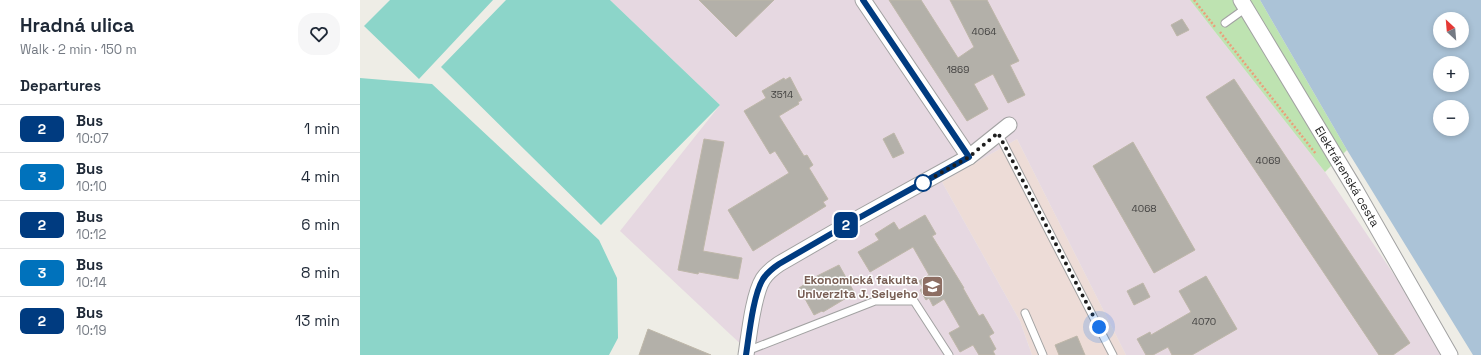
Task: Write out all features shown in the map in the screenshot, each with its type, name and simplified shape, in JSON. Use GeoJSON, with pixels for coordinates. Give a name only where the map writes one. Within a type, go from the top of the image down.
{"type":"FeatureCollection","features":[{"type":"Feature","properties":{"kind":"street"},"geometry":{"type":"LineString","coordinates":[[863,0],[969,157]]}},
{"type":"Feature","properties":{"kind":"street","name":"Elektrárenská cesta"},"geometry":{"type":"LineString","coordinates":[[1243,4],[1355,189],[1450,355]]}},
{"type":"Feature","properties":{"kind":"street"},"geometry":{"type":"LineString","coordinates":[[747,353],[757,296],[764,279],[771,270],[855,220],[969,157],[1004,129]]}},
{"type":"Feature","properties":{"kind":"lane"},"geometry":{"type":"LineString","coordinates":[[1225,23],[1243,4]]}},
{"type":"Feature","properties":{"kind":"lane"},"geometry":{"type":"LineString","coordinates":[[1004,129],[1113,355]]}},
{"type":"Feature","properties":{"kind":"lane"},"geometry":{"type":"LineString","coordinates":[[747,353],[875,301],[914,301],[949,355]]}},
{"type":"Feature","properties":{"kind":"lane"},"geometry":{"type":"LineString","coordinates":[[1024,313],[1043,355]]}},
{"type":"Feature","properties":{"kind":"path"},"geometry":{"type":"LineString","coordinates":[[1194,0],[1321,160]]}},
{"type":"Feature","properties":{"kind":"shaded area"},"geometry":{"type":"Polygon","coordinates":[[[390,0],[493,0],[419,79],[364,26],[390,0]]]}},
{"type":"Feature","properties":{"kind":"shaded area"},"geometry":{"type":"Polygon","coordinates":[[[506,0],[610,0],[720,105],[601,225],[441,67],[506,0]]]}},
{"type":"Feature","properties":{"kind":"shaded area"},"geometry":{"type":"Polygon","coordinates":[[[610,0],[1190,0],[1325,172],[1448,355],[1126,355],[1017,139],[942,182],[1020,321],[1032,355],[746,355],[747,350],[620,231],[720,105],[610,0]]]}},
{"type":"Feature","properties":{"kind":"shaded area"},"geometry":{"type":"Polygon","coordinates":[[[1260,0],[1481,0],[1481,355],[1473,355],[1347,150],[1260,0]]]}},
{"type":"Feature","properties":{"kind":"shaded area"},"geometry":{"type":"Polygon","coordinates":[[[360,78],[432,84],[599,240],[617,278],[618,338],[609,355],[360,355],[360,78]]]}},
{"type":"Feature","properties":{"kind":"shaded area"},"geometry":{"type":"Polygon","coordinates":[[[1017,139],[1126,355],[1032,355],[1020,321],[942,182],[1017,139]]]}},
{"type":"Feature","properties":{"kind":"green space"},"geometry":{"type":"Polygon","coordinates":[[[1190,0],[1260,0],[1347,150],[1325,172],[1190,0]]]}},
{"type":"Feature","properties":{"kind":"building"},"geometry":{"type":"Polygon","coordinates":[[[699,0],[774,0],[736,37],[699,0]]]}},
{"type":"Feature","properties":{"kind":"building"},"geometry":{"type":"Polygon","coordinates":[[[889,0],[921,0],[958,58],[974,47],[950,0],[987,0],[1019,61],[1010,65],[1025,95],[1008,103],[993,74],[974,84],[988,109],[967,121],[889,0]]]}},
{"type":"Feature","properties":{"kind":"building"},"geometry":{"type":"Polygon","coordinates":[[[1182,19],[1189,30],[1177,36],[1171,25],[1182,19]]]}},
{"type":"Feature","properties":{"kind":"building"},"geometry":{"type":"Polygon","coordinates":[[[790,77],[802,100],[798,102],[799,104],[779,116],[804,156],[807,155],[813,165],[809,168],[828,199],[823,202],[826,206],[753,251],[728,210],[789,173],[775,151],[770,154],[744,111],[766,98],[762,91],[784,78],[785,80],[790,77]]]}},
{"type":"Feature","properties":{"kind":"building"},"geometry":{"type":"Polygon","coordinates":[[[1234,79],[1410,343],[1393,355],[1379,355],[1206,97],[1234,79]]]}},
{"type":"Feature","properties":{"kind":"building"},"geometry":{"type":"Polygon","coordinates":[[[894,133],[904,153],[893,158],[883,139],[894,133]]]}},
{"type":"Feature","properties":{"kind":"building"},"geometry":{"type":"Polygon","coordinates":[[[704,139],[724,142],[703,251],[742,258],[738,279],[678,270],[704,139]]]}},
{"type":"Feature","properties":{"kind":"building"},"geometry":{"type":"Polygon","coordinates":[[[1133,142],[1195,250],[1154,273],[1093,166],[1133,142]]]}},
{"type":"Feature","properties":{"kind":"building"},"geometry":{"type":"Polygon","coordinates":[[[925,215],[936,234],[932,236],[964,288],[979,316],[983,314],[994,333],[989,336],[996,349],[993,351],[995,355],[979,355],[973,345],[960,352],[949,333],[960,327],[944,299],[933,306],[929,298],[926,300],[920,290],[923,288],[919,281],[929,275],[913,247],[870,272],[858,252],[879,240],[875,234],[894,222],[899,230],[925,215]]]}},
{"type":"Feature","properties":{"kind":"building"},"geometry":{"type":"Polygon","coordinates":[[[839,265],[854,292],[823,312],[822,311],[814,315],[799,288],[817,276],[839,265]]]}},
{"type":"Feature","properties":{"kind":"building"},"geometry":{"type":"Polygon","coordinates":[[[1206,276],[1237,329],[1192,355],[1172,355],[1168,347],[1153,355],[1146,355],[1137,339],[1150,332],[1151,335],[1191,312],[1179,291],[1206,276]]]}},
{"type":"Feature","properties":{"kind":"building"},"geometry":{"type":"Polygon","coordinates":[[[1143,283],[1150,297],[1134,305],[1127,291],[1143,283]]]}},
{"type":"Feature","properties":{"kind":"building"},"geometry":{"type":"Polygon","coordinates":[[[648,329],[711,355],[639,355],[648,329]]]}},
{"type":"Feature","properties":{"kind":"building"},"geometry":{"type":"Polygon","coordinates":[[[1077,336],[1085,355],[1059,355],[1055,345],[1077,336]]]}},
{"type":"Feature","properties":{"kind":"bus line","name":"2"},"geometry":{"type":"LineString","coordinates":[[746,355],[760,285],[771,270],[855,220],[969,157],[863,0]]}},
{"type":"Feature","properties":{"kind":"place","name":"Ekonomická fakulta Univerzita J. Selyeho"},"geometry":{"type":"Point","coordinates":[933,287]}},
{"type":"Feature","properties":{"kind":"route"},"geometry":{"type":"LineString","coordinates":[[923,183],[969,157],[998,133],[1099,327]]}}]}
